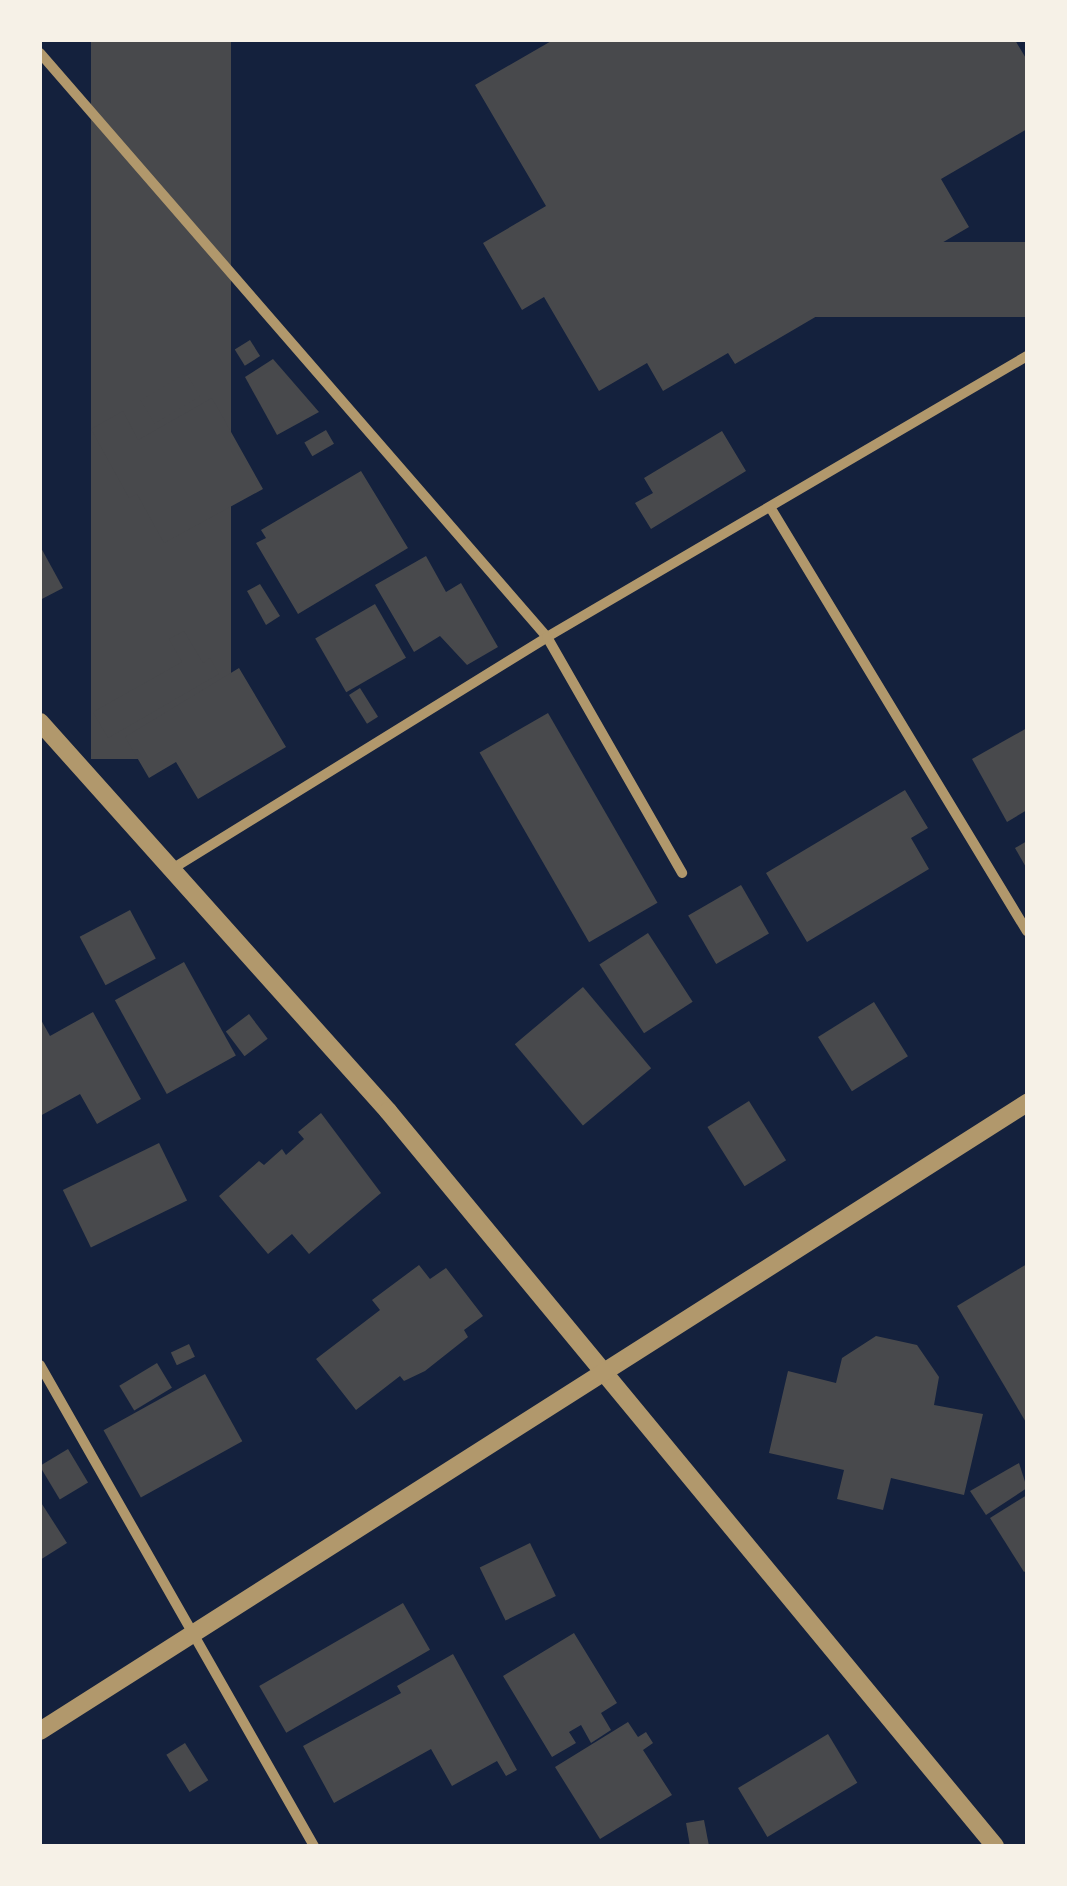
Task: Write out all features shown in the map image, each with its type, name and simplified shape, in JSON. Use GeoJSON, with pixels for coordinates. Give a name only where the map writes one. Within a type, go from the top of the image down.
{"type":"FeatureCollection","features":[{"type":"Feature","properties":{"kind":"street"},"geometry":{"type":"LineString","coordinates":[[40,53],[548,637],[682,873]]}},
{"type":"Feature","properties":{"kind":"street"},"geometry":{"type":"LineString","coordinates":[[172,869],[548,637],[1027,356]]}},
{"type":"Feature","properties":{"kind":"street"},"geometry":{"type":"LineString","coordinates":[[770,506],[1027,931]]}},
{"type":"Feature","properties":{"kind":"street"},"geometry":{"type":"LineString","coordinates":[[40,722],[388,1111],[994,1846]]}},
{"type":"Feature","properties":{"kind":"street"},"geometry":{"type":"LineString","coordinates":[[40,1731],[1027,1102]]}},
{"type":"Feature","properties":{"kind":"street"},"geometry":{"type":"LineString","coordinates":[[40,1365],[314,1846]]}},
{"type":"Feature","properties":{"kind":"building"},"geometry":{"type":"Polygon","coordinates":[[[91,40],[231,40],[231,759],[91,759],[91,40]]]}},
{"type":"Feature","properties":{"kind":"building"},"geometry":{"type":"Polygon","coordinates":[[[553,40],[1015,40],[1027,60],[1027,129],[941,179],[969,227],[735,364],[728,353],[663,391],[647,363],[599,391],[544,297],[522,310],[483,243],[546,206],[475,85],[553,40]]]}},
{"type":"Feature","properties":{"kind":"building"},"geometry":{"type":"Polygon","coordinates":[[[714,242],[1027,242],[1027,317],[714,317],[714,242]]]}},
{"type":"Feature","properties":{"kind":"building"},"geometry":{"type":"Polygon","coordinates":[[[250,340],[260,356],[245,366],[235,350],[250,340]]]}},
{"type":"Feature","properties":{"kind":"building"},"geometry":{"type":"Polygon","coordinates":[[[273,359],[319,412],[277,435],[245,377],[273,359]]]}},
{"type":"Feature","properties":{"kind":"building"},"geometry":{"type":"Polygon","coordinates":[[[186,373],[200,396],[154,423],[141,400],[186,373]]]}},
{"type":"Feature","properties":{"kind":"building"},"geometry":{"type":"Polygon","coordinates":[[[212,398],[263,489],[164,543],[137,494],[129,498],[91,429],[123,411],[138,440],[212,398]]]}},
{"type":"Feature","properties":{"kind":"building"},"geometry":{"type":"Polygon","coordinates":[[[326,430],[334,444],[312,456],[304,442],[326,430]]]}},
{"type":"Feature","properties":{"kind":"building"},"geometry":{"type":"Polygon","coordinates":[[[722,431],[746,471],[651,529],[635,503],[653,493],[644,478],[722,431]]]}},
{"type":"Feature","properties":{"kind":"building"},"geometry":{"type":"Polygon","coordinates":[[[361,471],[408,548],[298,614],[256,543],[266,538],[261,530],[361,471]]]}},
{"type":"Feature","properties":{"kind":"building"},"geometry":{"type":"Polygon","coordinates":[[[40,546],[63,588],[40,600],[40,546]]]}},
{"type":"Feature","properties":{"kind":"building"},"geometry":{"type":"Polygon","coordinates":[[[426,556],[446,592],[461,583],[498,647],[467,665],[440,636],[414,652],[375,585],[426,556]]]}},
{"type":"Feature","properties":{"kind":"building"},"geometry":{"type":"Polygon","coordinates":[[[260,584],[280,616],[266,625],[247,591],[260,584]]]}},
{"type":"Feature","properties":{"kind":"building"},"geometry":{"type":"Polygon","coordinates":[[[375,604],[406,658],[346,692],[315,638],[375,604]]]}},
{"type":"Feature","properties":{"kind":"building"},"geometry":{"type":"Polygon","coordinates":[[[184,631],[203,663],[210,658],[219,674],[108,738],[93,712],[182,662],[169,639],[184,631]]]}},
{"type":"Feature","properties":{"kind":"building"},"geometry":{"type":"Polygon","coordinates":[[[239,668],[286,747],[198,799],[176,762],[149,778],[125,737],[239,668]]]}},
{"type":"Feature","properties":{"kind":"building"},"geometry":{"type":"Polygon","coordinates":[[[360,688],[378,717],[367,724],[349,695],[360,688]]]}},
{"type":"Feature","properties":{"kind":"building"},"geometry":{"type":"Polygon","coordinates":[[[548,713],[658,903],[589,942],[480,752],[548,713]]]}},
{"type":"Feature","properties":{"kind":"building"},"geometry":{"type":"Polygon","coordinates":[[[1027,728],[1027,810],[1007,822],[972,759],[1027,728]]]}},
{"type":"Feature","properties":{"kind":"building"},"geometry":{"type":"Polygon","coordinates":[[[905,790],[928,828],[911,838],[929,869],[807,942],[766,873],[905,790]]]}},
{"type":"Feature","properties":{"kind":"building"},"geometry":{"type":"Polygon","coordinates":[[[1027,841],[1027,869],[1015,848],[1027,841]]]}},
{"type":"Feature","properties":{"kind":"building"},"geometry":{"type":"Polygon","coordinates":[[[741,885],[769,933],[716,964],[688,916],[741,885]]]}},
{"type":"Feature","properties":{"kind":"building"},"geometry":{"type":"Polygon","coordinates":[[[130,910],[156,959],[105,985],[80,937],[130,910]]]}},
{"type":"Feature","properties":{"kind":"building"},"geometry":{"type":"Polygon","coordinates":[[[648,933],[693,1002],[644,1033],[599,965],[648,933]]]}},
{"type":"Feature","properties":{"kind":"building"},"geometry":{"type":"Polygon","coordinates":[[[184,962],[236,1056],[167,1094],[115,1000],[184,962]]]}},
{"type":"Feature","properties":{"kind":"building"},"geometry":{"type":"Polygon","coordinates":[[[583,987],[651,1068],[583,1125],[515,1044],[583,987]]]}},
{"type":"Feature","properties":{"kind":"building"},"geometry":{"type":"Polygon","coordinates":[[[874,1002],[908,1056],[852,1091],[818,1037],[874,1002]]]}},
{"type":"Feature","properties":{"kind":"building"},"geometry":{"type":"Polygon","coordinates":[[[93,1012],[141,1099],[97,1124],[80,1094],[40,1116],[40,1018],[50,1036],[93,1012]]]}},
{"type":"Feature","properties":{"kind":"building"},"geometry":{"type":"Polygon","coordinates":[[[249,1014],[268,1039],[244,1056],[226,1031],[249,1014]]]}},
{"type":"Feature","properties":{"kind":"building"},"geometry":{"type":"Polygon","coordinates":[[[749,1101],[786,1160],[745,1186],[707,1127],[749,1101]]]}},
{"type":"Feature","properties":{"kind":"building"},"geometry":{"type":"Polygon","coordinates":[[[321,1113],[381,1193],[309,1254],[292,1234],[268,1254],[219,1196],[259,1161],[264,1165],[282,1149],[286,1155],[304,1139],[298,1132],[321,1113]]]}},
{"type":"Feature","properties":{"kind":"building"},"geometry":{"type":"Polygon","coordinates":[[[159,1143],[187,1201],[91,1247],[63,1190],[159,1143]]]}},
{"type":"Feature","properties":{"kind":"building"},"geometry":{"type":"Polygon","coordinates":[[[1027,1264],[1027,1424],[957,1306],[1027,1264]]]}},
{"type":"Feature","properties":{"kind":"building"},"geometry":{"type":"Polygon","coordinates":[[[419,1265],[430,1279],[446,1268],[483,1316],[464,1330],[468,1337],[425,1371],[404,1381],[400,1376],[356,1410],[316,1359],[380,1310],[372,1300],[419,1265]]]}},
{"type":"Feature","properties":{"kind":"building"},"geometry":{"type":"Polygon","coordinates":[[[876,1336],[917,1345],[939,1377],[934,1405],[983,1414],[964,1495],[891,1478],[883,1510],[837,1499],[844,1470],[769,1453],[788,1371],[836,1383],[842,1358],[876,1336]]]}},
{"type":"Feature","properties":{"kind":"building"},"geometry":{"type":"Polygon","coordinates":[[[189,1344],[195,1357],[177,1365],[171,1352],[189,1344]]]}},
{"type":"Feature","properties":{"kind":"building"},"geometry":{"type":"Polygon","coordinates":[[[157,1363],[172,1388],[134,1411],[119,1386],[157,1363]]]}},
{"type":"Feature","properties":{"kind":"building"},"geometry":{"type":"Polygon","coordinates":[[[205,1374],[242,1441],[141,1498],[104,1430],[205,1374]]]}},
{"type":"Feature","properties":{"kind":"building"},"geometry":{"type":"Polygon","coordinates":[[[68,1449],[88,1482],[60,1499],[40,1466],[68,1449]]]}},
{"type":"Feature","properties":{"kind":"building"},"geometry":{"type":"Polygon","coordinates":[[[1019,1463],[1027,1488],[986,1515],[970,1491],[1019,1463]]]}},
{"type":"Feature","properties":{"kind":"building"},"geometry":{"type":"Polygon","coordinates":[[[1027,1495],[1027,1570],[1024,1572],[990,1518],[1027,1495]]]}},
{"type":"Feature","properties":{"kind":"building"},"geometry":{"type":"Polygon","coordinates":[[[40,1501],[67,1543],[40,1560],[40,1501]]]}},
{"type":"Feature","properties":{"kind":"building"},"geometry":{"type":"Polygon","coordinates":[[[530,1543],[556,1596],[506,1621],[480,1568],[530,1543]]]}},
{"type":"Feature","properties":{"kind":"building"},"geometry":{"type":"Polygon","coordinates":[[[403,1603],[430,1650],[286,1733],[259,1686],[403,1603]]]}},
{"type":"Feature","properties":{"kind":"building"},"geometry":{"type":"Polygon","coordinates":[[[574,1633],[617,1703],[601,1713],[611,1730],[591,1743],[581,1725],[569,1732],[576,1743],[552,1757],[503,1676],[574,1633]]]}},
{"type":"Feature","properties":{"kind":"building"},"geometry":{"type":"Polygon","coordinates":[[[453,1654],[517,1770],[506,1776],[497,1761],[452,1786],[431,1749],[334,1803],[303,1746],[401,1693],[397,1686],[453,1654]]]}},
{"type":"Feature","properties":{"kind":"building"},"geometry":{"type":"Polygon","coordinates":[[[628,1722],[638,1737],[646,1732],[653,1743],[643,1750],[672,1795],[600,1839],[555,1767],[628,1722]]]}},
{"type":"Feature","properties":{"kind":"building"},"geometry":{"type":"Polygon","coordinates":[[[828,1734],[857,1783],[767,1837],[738,1788],[828,1734]]]}},
{"type":"Feature","properties":{"kind":"building"},"geometry":{"type":"Polygon","coordinates":[[[185,1743],[208,1780],[190,1792],[166,1755],[185,1743]]]}},
{"type":"Feature","properties":{"kind":"building"},"geometry":{"type":"Polygon","coordinates":[[[704,1820],[709,1846],[690,1846],[686,1823],[704,1820]]]}}]}
